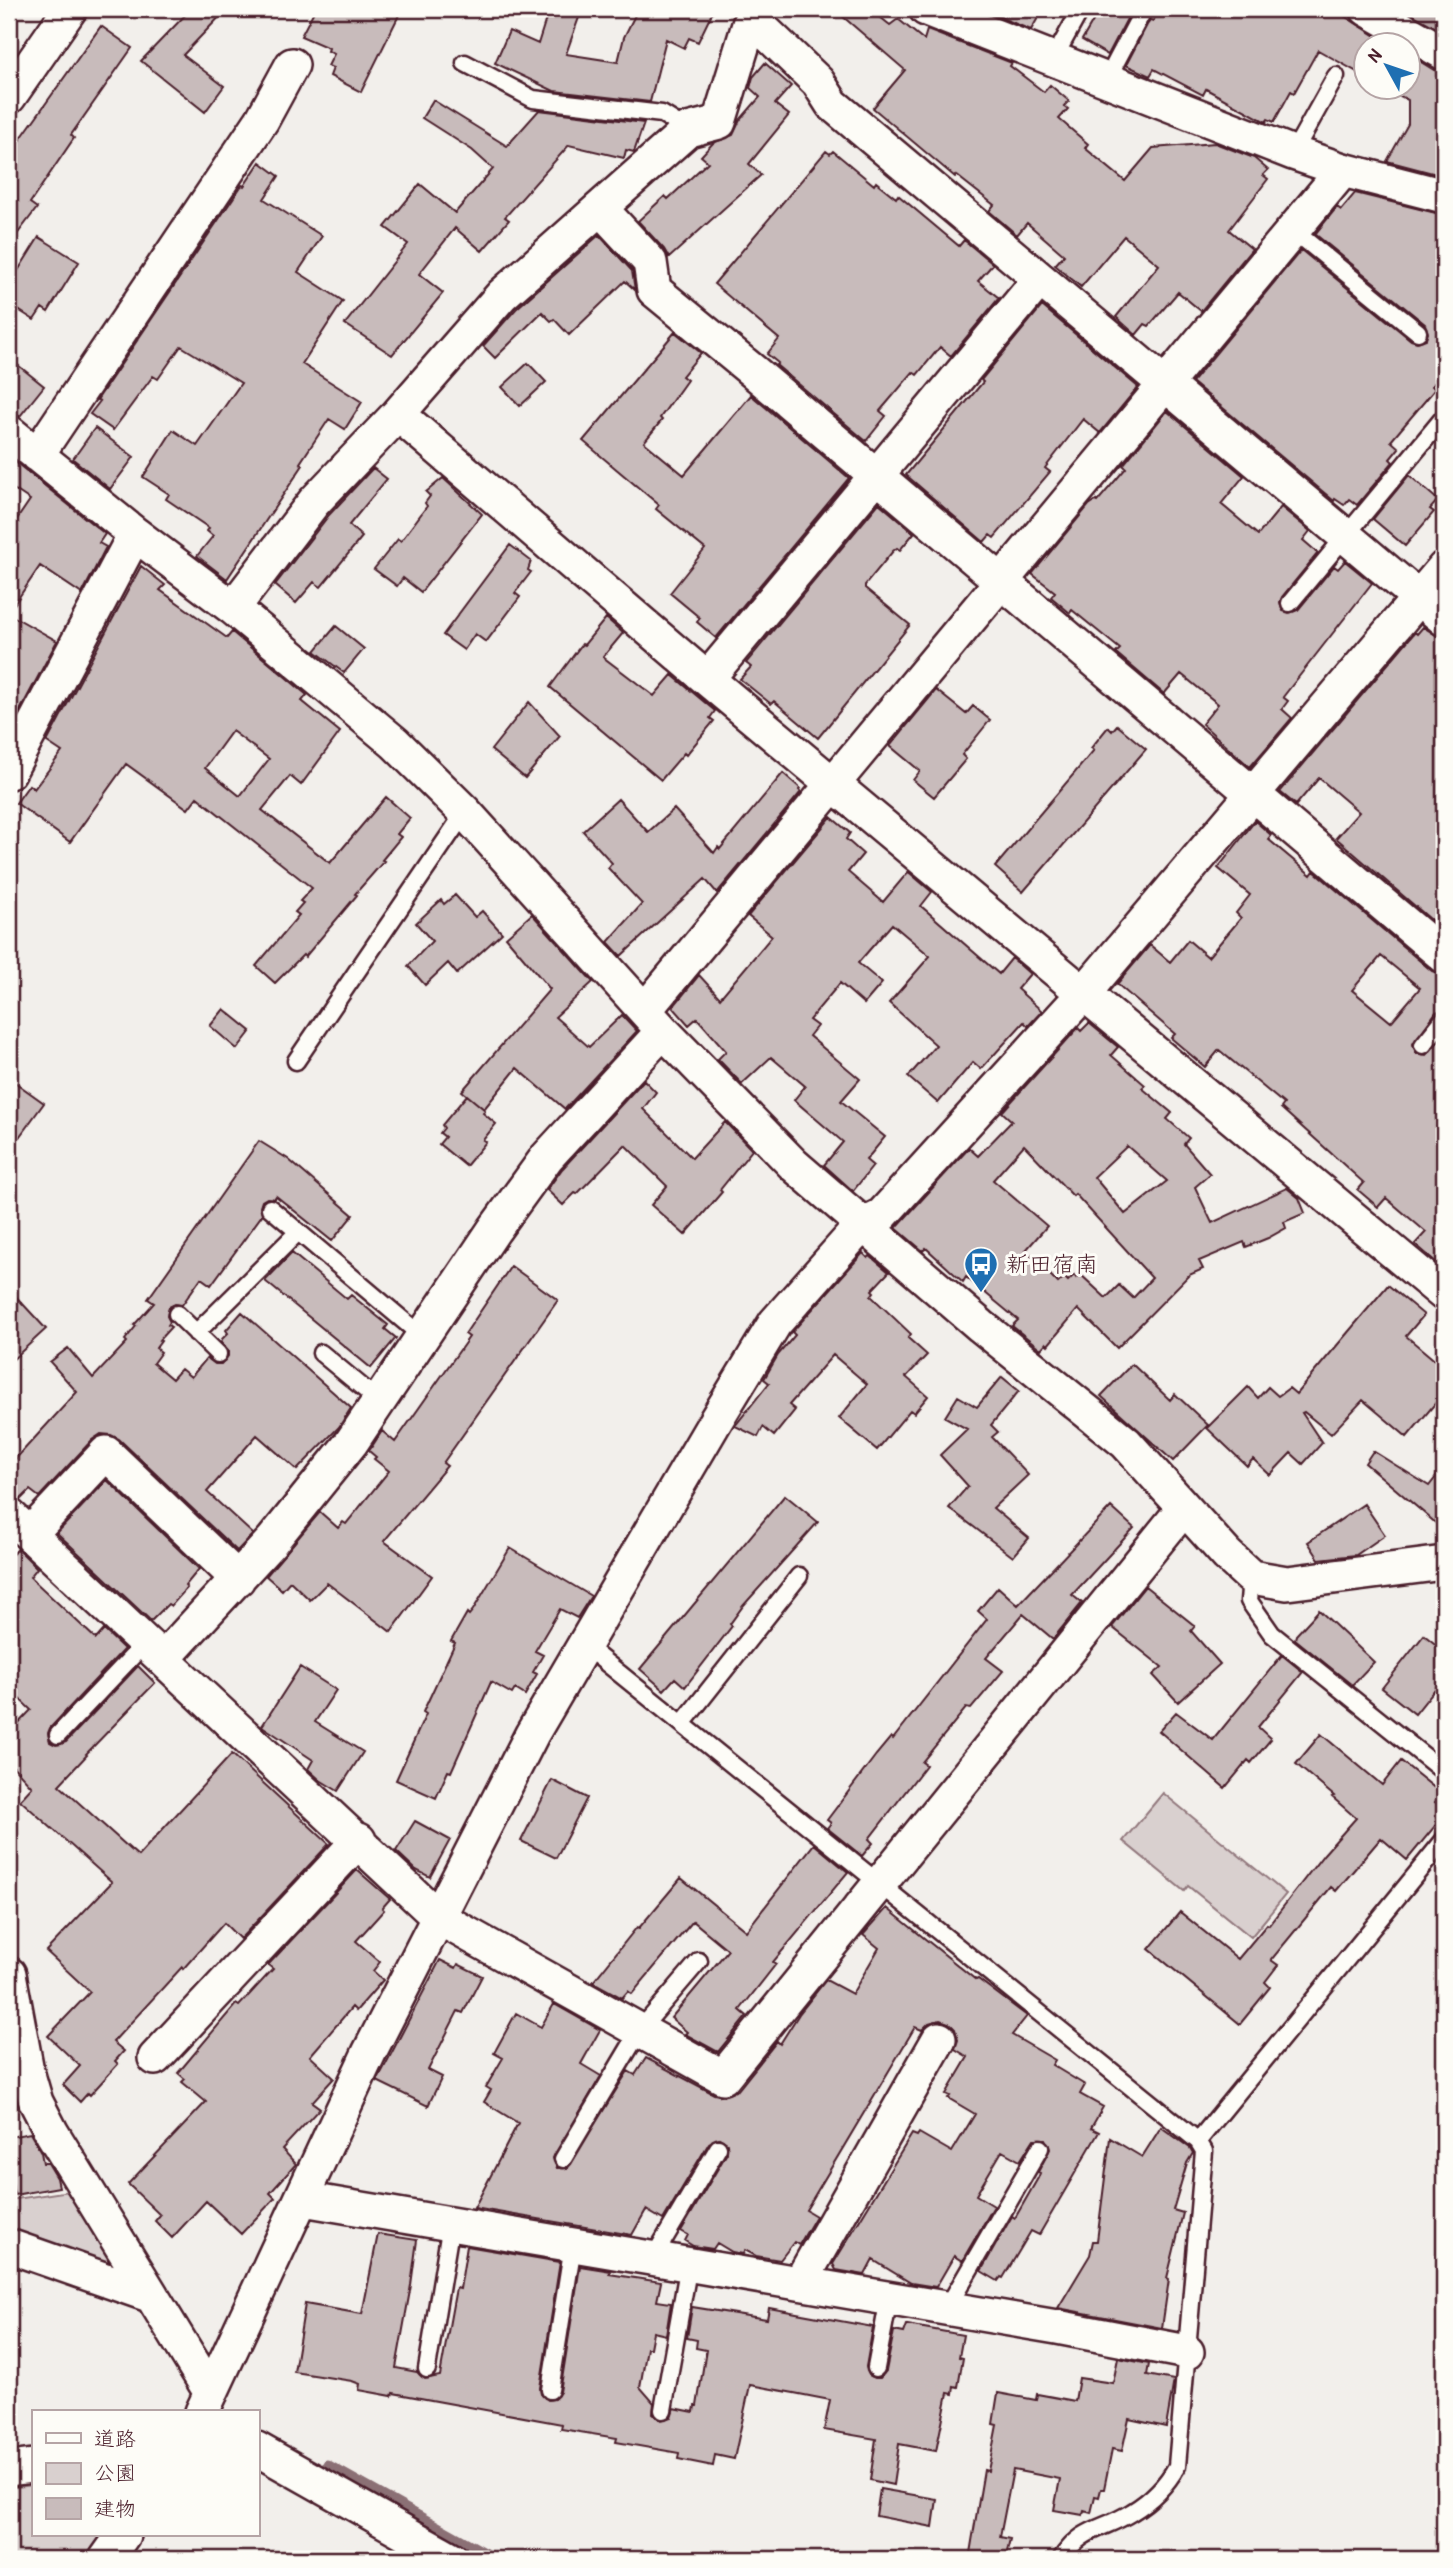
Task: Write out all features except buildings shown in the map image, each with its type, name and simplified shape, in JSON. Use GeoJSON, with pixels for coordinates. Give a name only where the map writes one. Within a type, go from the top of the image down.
{"type":"FeatureCollection","features":[{"type":"Feature","properties":{"kind":"street"},"geometry":{"type":"LineString","coordinates":[[9,97],[70,9]]}},
{"type":"Feature","properties":{"kind":"street"},"geometry":{"type":"LineString","coordinates":[[926,9],[1293,153],[1343,170],[1444,196]]}},
{"type":"Feature","properties":{"kind":"street"},"geometry":{"type":"LineString","coordinates":[[1367,9],[1444,53]]}},
{"type":"Feature","properties":{"kind":"street"},"geometry":{"type":"LineString","coordinates":[[233,608],[314,502],[398,414],[502,295],[688,131],[719,122],[752,13],[818,82],[832,104],[1444,619]]}},
{"type":"Feature","properties":{"kind":"street"},"geometry":{"type":"LineString","coordinates":[[37,455],[262,120],[292,65]]}},
{"type":"Feature","properties":{"kind":"street"},"geometry":{"type":"LineString","coordinates":[[155,1650],[238,1578],[272,1541],[351,1443],[547,1157],[832,784],[1343,170]]}},
{"type":"Feature","properties":{"kind":"street"},"geometry":{"type":"LineString","coordinates":[[600,208],[650,262],[654,290],[1444,956]]}},
{"type":"Feature","properties":{"kind":"street"},"geometry":{"type":"LineString","coordinates":[[707,679],[878,477],[1040,279]]}},
{"type":"Feature","properties":{"kind":"street"},"geometry":{"type":"LineString","coordinates":[[398,414],[707,679],[1444,1294]]}},
{"type":"Feature","properties":{"kind":"street"},"geometry":{"type":"LineString","coordinates":[[9,432],[135,534],[233,608],[395,743],[465,813],[654,1020],[794,1165],[981,1326],[1126,1443],[1227,1555],[1251,1577],[1287,1583],[1444,1563]]}},
{"type":"Feature","properties":{"kind":"street"},"geometry":{"type":"LineString","coordinates":[[9,772],[135,534]]}},
{"type":"Feature","properties":{"kind":"street"},"geometry":{"type":"LineString","coordinates":[[206,2403],[369,2053],[532,1734],[775,1323],[862,1224],[882,1215],[1084,992],[1444,568]]}},
{"type":"Feature","properties":{"kind":"street"},"geometry":{"type":"LineString","coordinates":[[238,1578],[106,1453],[19,1524],[359,1840],[439,1918],[723,2077],[1184,1508]]}},
{"type":"Feature","properties":{"kind":"street"},"geometry":{"type":"LineString","coordinates":[[155,2058],[359,1840]]}},
{"type":"Feature","properties":{"kind":"street"},"geometry":{"type":"LineString","coordinates":[[9,1974],[27,2071],[36,2102],[52,2133],[152,2296],[206,2403]]}},
{"type":"Feature","properties":{"kind":"street"},"geometry":{"type":"LineString","coordinates":[[800,2283],[939,2039]]}},
{"type":"Feature","properties":{"kind":"street"},"geometry":{"type":"LineString","coordinates":[[303,2199],[947,2308],[1187,2352]]}},
{"type":"Feature","properties":{"kind":"street"},"geometry":{"type":"LineString","coordinates":[[9,2246],[152,2296]]}},
{"type":"Feature","properties":{"kind":"street"},"geometry":{"type":"LineString","coordinates":[[259,2450],[452,2559]]}},
{"type":"Feature","properties":{"kind":"street"},"geometry":{"type":"LineString","coordinates":[[9,2469],[32,2466]]}},
{"type":"Feature","properties":{"kind":"street"},"geometry":{"type":"LineString","coordinates":[[106,2559],[122,2536]]}},
{"type":"Feature","properties":{"kind":"lane"},"geometry":{"type":"LineString","coordinates":[[1054,58],[1081,9]]}},
{"type":"Feature","properties":{"kind":"lane"},"geometry":{"type":"LineString","coordinates":[[1107,79],[1144,9]]}},
{"type":"Feature","properties":{"kind":"lane"},"geometry":{"type":"LineString","coordinates":[[465,63],[533,99],[662,114],[688,131]]}},
{"type":"Feature","properties":{"kind":"lane"},"geometry":{"type":"LineString","coordinates":[[1293,153],[1336,76]]}},
{"type":"Feature","properties":{"kind":"lane"},"geometry":{"type":"LineString","coordinates":[[1293,230],[1418,332]]}},
{"type":"Feature","properties":{"kind":"lane"},"geometry":{"type":"LineString","coordinates":[[1290,603],[1444,417]]}},
{"type":"Feature","properties":{"kind":"lane"},"geometry":{"type":"LineString","coordinates":[[296,1061],[465,813]]}},
{"type":"Feature","properties":{"kind":"lane"},"geometry":{"type":"LineString","coordinates":[[1423,1045],[1444,1019]]}},
{"type":"Feature","properties":{"kind":"lane"},"geometry":{"type":"LineString","coordinates":[[270,1208],[423,1337]]}},
{"type":"Feature","properties":{"kind":"lane"},"geometry":{"type":"LineString","coordinates":[[197,1333],[298,1232]]}},
{"type":"Feature","properties":{"kind":"lane"},"geometry":{"type":"LineString","coordinates":[[177,1314],[218,1354]]}},
{"type":"Feature","properties":{"kind":"lane"},"geometry":{"type":"LineString","coordinates":[[321,1353],[379,1401]]}},
{"type":"Feature","properties":{"kind":"lane"},"geometry":{"type":"LineString","coordinates":[[682,1724],[799,1576]]}},
{"type":"Feature","properties":{"kind":"lane"},"geometry":{"type":"LineString","coordinates":[[1251,1577],[1250,1601],[1272,1634],[1444,1772]]}},
{"type":"Feature","properties":{"kind":"lane"},"geometry":{"type":"LineString","coordinates":[[583,1644],[1198,2141],[1204,2151],[1177,2466],[1159,2493],[1131,2513],[1084,2533],[1072,2543],[1061,2559]]}},
{"type":"Feature","properties":{"kind":"lane"},"geometry":{"type":"LineString","coordinates":[[58,1735],[155,1650]]}},
{"type":"Feature","properties":{"kind":"lane"},"geometry":{"type":"LineString","coordinates":[[1198,2141],[1444,1840]]}},
{"type":"Feature","properties":{"kind":"lane"},"geometry":{"type":"LineString","coordinates":[[564,2159],[640,2030],[699,1961]]}},
{"type":"Feature","properties":{"kind":"lane"},"geometry":{"type":"LineString","coordinates":[[653,2258],[718,2148]]}},
{"type":"Feature","properties":{"kind":"lane"},"geometry":{"type":"LineString","coordinates":[[947,2308],[1040,2148]]}},
{"type":"Feature","properties":{"kind":"lane"},"geometry":{"type":"LineString","coordinates":[[427,2369],[451,2224]]}},
{"type":"Feature","properties":{"kind":"lane"},"geometry":{"type":"LineString","coordinates":[[551,2390],[573,2245]]}},
{"type":"Feature","properties":{"kind":"lane"},"geometry":{"type":"LineString","coordinates":[[663,2410],[689,2264]]}},
{"type":"Feature","properties":{"kind":"lane"},"geometry":{"type":"LineString","coordinates":[[876,2368],[889,2298]]}},
{"type":"Feature","properties":{"kind":"green space"},"geometry":{"type":"Polygon","coordinates":[[[1163,1793],[1286,1894],[1251,1937],[1188,1886],[1184,1891],[1123,1841],[1163,1793]]]}},
{"type":"Feature","properties":{"kind":"green space"},"geometry":{"type":"Polygon","coordinates":[[[69,2191],[120,2275],[9,2236],[9,2200],[69,2191]]]}},
{"type":"Feature","properties":{"kind":"green space"},"geometry":{"type":"Polygon","coordinates":[[[32,2485],[32,2536],[101,2536],[85,2559],[9,2559],[9,2488],[32,2485]]]}},
{"type":"Feature","properties":{"kind":"waterway"},"geometry":{"type":"LineString","coordinates":[[1414,9],[1444,26]]}},
{"type":"Feature","properties":{"kind":"waterway"},"geometry":{"type":"LineString","coordinates":[[327,2464],[497,2559]]}},
{"type":"Feature","properties":{"kind":"place","name":"新田宿南"},"geometry":{"type":"Point","coordinates":[981,1294]}}]}
